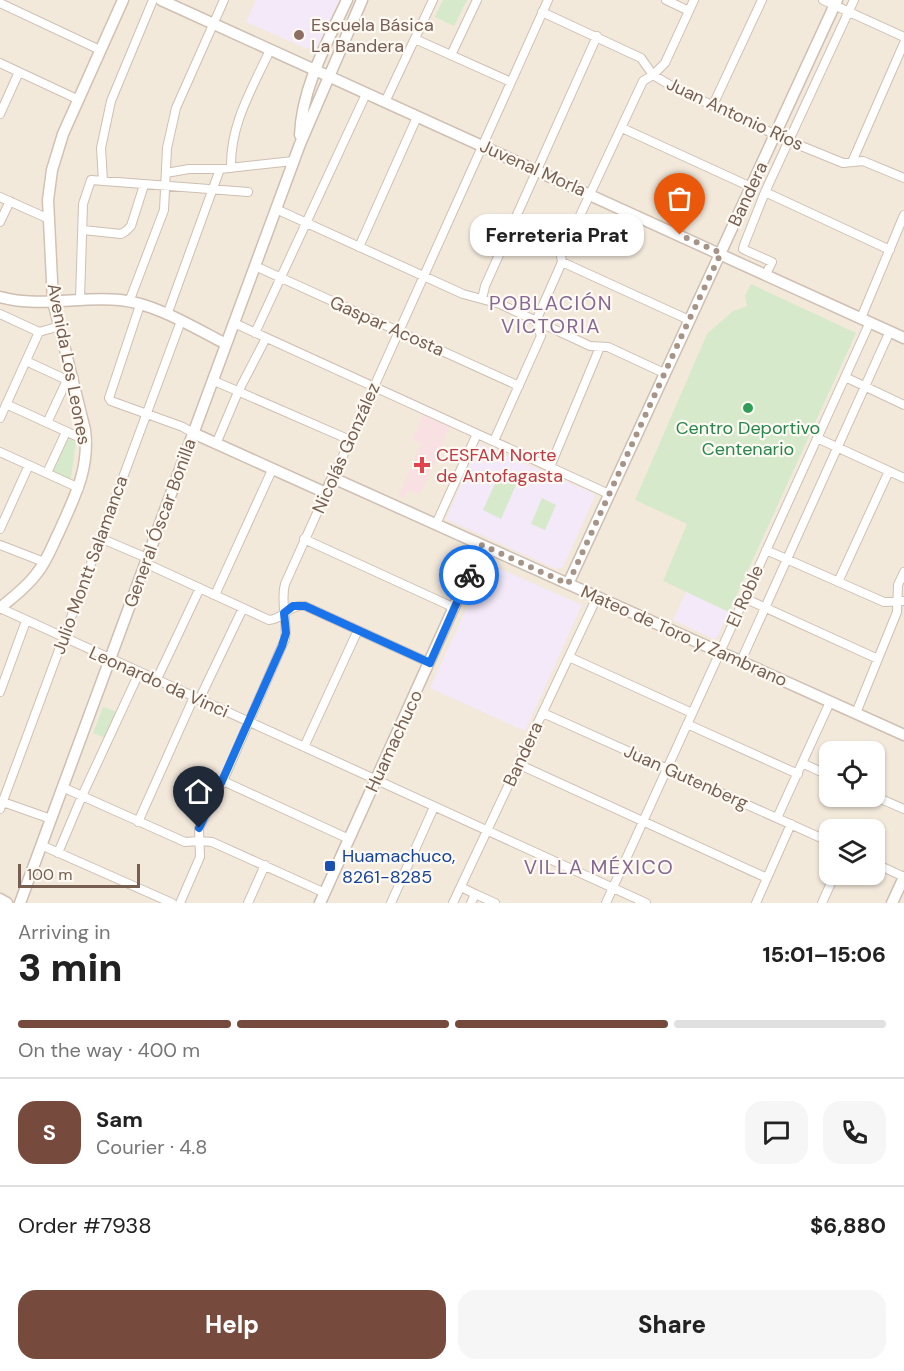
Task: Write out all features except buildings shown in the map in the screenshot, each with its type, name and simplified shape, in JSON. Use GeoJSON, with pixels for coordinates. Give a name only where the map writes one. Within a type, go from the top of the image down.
{"type":"FeatureCollection","features":[{"type":"Feature","properties":{"kind":"street","name":"Avenida Los Leones"},"geometry":{"type":"LineString","coordinates":[[0,608],[28,584],[44,562],[79,488],[86,463],[87,441],[53,301],[49,219],[50,185],[55,158],[77,99],[123,0]]}},
{"type":"Feature","properties":{"kind":"street"},"geometry":{"type":"LineString","coordinates":[[103,181],[101,148],[111,101],[153,0]]}},
{"type":"Feature","properties":{"kind":"street","name":"Juvenal Morla"},"geometry":{"type":"LineString","coordinates":[[161,0],[178,4],[213,24],[904,338]]}},
{"type":"Feature","properties":{"kind":"street"},"geometry":{"type":"LineString","coordinates":[[129,302],[162,216],[169,136],[176,108],[224,0]]}},
{"type":"Feature","properties":{"kind":"street","name":"General Óscar Bonilla"},"geometry":{"type":"LineString","coordinates":[[300,144],[302,116],[315,70],[347,0]]}},
{"type":"Feature","properties":{"kind":"street","name":"General Óscar Bonilla"},"geometry":{"type":"LineString","coordinates":[[20,903],[293,161],[362,0]]}},
{"type":"Feature","properties":{"kind":"street"},"geometry":{"type":"LineString","coordinates":[[385,102],[433,0]]}},
{"type":"Feature","properties":{"kind":"street"},"geometry":{"type":"LineString","coordinates":[[451,55],[477,0]]}},
{"type":"Feature","properties":{"kind":"street","name":"Nicolás González"},"geometry":{"type":"LineString","coordinates":[[180,903],[200,857],[199,828],[285,639],[282,597],[285,584],[548,0]]}},
{"type":"Feature","properties":{"kind":"street"},"geometry":{"type":"LineString","coordinates":[[666,0],[689,11]]}},
{"type":"Feature","properties":{"kind":"street"},"geometry":{"type":"LineString","coordinates":[[494,441],[541,336],[536,321],[562,262],[561,256],[643,81],[665,63],[694,0]]}},
{"type":"Feature","properties":{"kind":"street"},"geometry":{"type":"LineString","coordinates":[[712,105],[762,0]]}},
{"type":"Feature","properties":{"kind":"street"},"geometry":{"type":"LineString","coordinates":[[823,0],[836,3],[849,12],[904,38],[852,162]]}},
{"type":"Feature","properties":{"kind":"street","name":"Bandera"},"geometry":{"type":"LineString","coordinates":[[766,274],[772,262],[743,249],[765,192],[854,0]]}},
{"type":"Feature","properties":{"kind":"street"},"geometry":{"type":"LineString","coordinates":[[0,3],[99,50]]}},
{"type":"Feature","properties":{"kind":"street","name":"Bandera"},"geometry":{"type":"LineString","coordinates":[[568,584],[836,3]]}},
{"type":"Feature","properties":{"kind":"street","name":"Juan Antonio Ríos"},"geometry":{"type":"LineString","coordinates":[[542,12],[640,58],[653,75],[675,88],[789,141],[843,163],[863,161],[904,178]]}},
{"type":"Feature","properties":{"kind":"street"},"geometry":{"type":"LineString","coordinates":[[482,299],[485,286],[597,36]]}},
{"type":"Feature","properties":{"kind":"street"},"geometry":{"type":"LineString","coordinates":[[415,39],[511,82]]}},
{"type":"Feature","properties":{"kind":"street"},"geometry":{"type":"LineString","coordinates":[[231,168],[230,150],[235,127],[270,50]]}},
{"type":"Feature","properties":{"kind":"street"},"geometry":{"type":"LineString","coordinates":[[0,63],[77,99]]}},
{"type":"Feature","properties":{"kind":"street"},"geometry":{"type":"LineString","coordinates":[[0,114],[19,72]]}},
{"type":"Feature","properties":{"kind":"street"},"geometry":{"type":"LineString","coordinates":[[255,333],[366,94]]}},
{"type":"Feature","properties":{"kind":"street"},"geometry":{"type":"LineString","coordinates":[[359,247],[417,117]]}},
{"type":"Feature","properties":{"kind":"street"},"geometry":{"type":"LineString","coordinates":[[622,128],[751,187]]}},
{"type":"Feature","properties":{"kind":"street"},"geometry":{"type":"LineString","coordinates":[[166,173],[189,169],[220,169],[293,161]]}},
{"type":"Feature","properties":{"kind":"street"},"geometry":{"type":"LineString","coordinates":[[167,315],[220,169]]}},
{"type":"Feature","properties":{"kind":"street"},"geometry":{"type":"LineString","coordinates":[[80,299],[83,204],[91,180],[248,192]]}},
{"type":"Feature","properties":{"kind":"street"},"geometry":{"type":"LineString","coordinates":[[83,230],[121,234],[126,231],[130,226],[144,185]]}},
{"type":"Feature","properties":{"kind":"street"},"geometry":{"type":"LineString","coordinates":[[765,192],[890,250]]}},
{"type":"Feature","properties":{"kind":"street"},"geometry":{"type":"LineString","coordinates":[[0,196],[49,219]]}},
{"type":"Feature","properties":{"kind":"street"},"geometry":{"type":"LineString","coordinates":[[0,222],[10,201]]}},
{"type":"Feature","properties":{"kind":"street"},"geometry":{"type":"LineString","coordinates":[[276,209],[472,297],[500,304],[591,346],[608,347],[664,373]]}},
{"type":"Feature","properties":{"kind":"street","name":"El Roble"},"geometry":{"type":"LineString","coordinates":[[606,903],[844,377],[904,215]]}},
{"type":"Feature","properties":{"kind":"street"},"geometry":{"type":"LineString","coordinates":[[562,262],[689,320]]}},
{"type":"Feature","properties":{"kind":"street","name":"Gaspar Acosta"},"geometry":{"type":"LineString","coordinates":[[255,266],[519,386]]}},
{"type":"Feature","properties":{"kind":"street"},"geometry":{"type":"LineString","coordinates":[[1,299],[21,301],[80,299],[129,302],[181,321],[226,344]]}},
{"type":"Feature","properties":{"kind":"street"},"geometry":{"type":"LineString","coordinates":[[140,305],[109,398],[183,427],[326,493]]}},
{"type":"Feature","properties":{"kind":"street"},"geometry":{"type":"LineString","coordinates":[[0,314],[39,332],[60,326]]}},
{"type":"Feature","properties":{"kind":"street","name":"Julio Montt Salamanca"},"geometry":{"type":"LineString","coordinates":[[1,804],[181,321]]}},
{"type":"Feature","properties":{"kind":"street"},"geometry":{"type":"LineString","coordinates":[[234,323],[609,494]]}},
{"type":"Feature","properties":{"kind":"street","name":"El Roble"},"geometry":{"type":"LineString","coordinates":[[741,661],[890,331]]}},
{"type":"Feature","properties":{"kind":"street"},"geometry":{"type":"LineString","coordinates":[[0,418],[39,332]]}},
{"type":"Feature","properties":{"kind":"street","name":"General Óscar Bonilla"},"geometry":{"type":"LineString","coordinates":[[216,444],[238,392],[266,338]]}},
{"type":"Feature","properties":{"kind":"street"},"geometry":{"type":"LineString","coordinates":[[550,467],[600,347]]}},
{"type":"Feature","properties":{"kind":"street"},"geometry":{"type":"LineString","coordinates":[[26,361],[71,379],[47,423]]}},
{"type":"Feature","properties":{"kind":"street"},"geometry":{"type":"LineString","coordinates":[[844,377],[904,405]]}},
{"type":"Feature","properties":{"kind":"street"},"geometry":{"type":"LineString","coordinates":[[212,380],[350,440]]}},
{"type":"Feature","properties":{"kind":"street"},"geometry":{"type":"LineString","coordinates":[[6,404],[87,441]]}},
{"type":"Feature","properties":{"kind":"street"},"geometry":{"type":"LineString","coordinates":[[47,473],[66,432]]}},
{"type":"Feature","properties":{"kind":"street"},"geometry":{"type":"LineString","coordinates":[[436,525],[477,434]]}},
{"type":"Feature","properties":{"kind":"street"},"geometry":{"type":"LineString","coordinates":[[817,438],[904,478]]}},
{"type":"Feature","properties":{"kind":"street"},"geometry":{"type":"LineString","coordinates":[[0,452],[79,488]]}},
{"type":"Feature","properties":{"kind":"street"},"geometry":{"type":"LineString","coordinates":[[0,529],[29,465]]}},
{"type":"Feature","properties":{"kind":"street"},"geometry":{"type":"LineString","coordinates":[[215,595],[273,470]]}},
{"type":"Feature","properties":{"kind":"street"},"geometry":{"type":"LineString","coordinates":[[838,582],[889,471]]}},
{"type":"Feature","properties":{"kind":"street","name":"Mateo de Toro y Zambrano"},"geometry":{"type":"LineString","coordinates":[[333,478],[904,734]]}},
{"type":"Feature","properties":{"kind":"street"},"geometry":{"type":"LineString","coordinates":[[100,538],[269,620],[275,619],[293,606],[301,605],[430,663]]}},
{"type":"Feature","properties":{"kind":"street"},"geometry":{"type":"LineString","coordinates":[[304,539],[454,608]]}},
{"type":"Feature","properties":{"kind":"street"},"geometry":{"type":"LineString","coordinates":[[0,545],[44,562]]}},
{"type":"Feature","properties":{"kind":"street","name":"Huamachuco"},"geometry":{"type":"LineString","coordinates":[[322,898],[482,545]]}},
{"type":"Feature","properties":{"kind":"street"},"geometry":{"type":"LineString","coordinates":[[766,550],[884,602],[900,600]]}},
{"type":"Feature","properties":{"kind":"street"},"geometry":{"type":"LineString","coordinates":[[856,713],[897,612],[900,600],[898,585],[904,572]]}},
{"type":"Feature","properties":{"kind":"street"},"geometry":{"type":"LineString","coordinates":[[156,681],[201,588]]}},
{"type":"Feature","properties":{"kind":"street","name":"Bandera"},"geometry":{"type":"LineString","coordinates":[[453,903],[597,597]]}},
{"type":"Feature","properties":{"kind":"street"},"geometry":{"type":"LineString","coordinates":[[744,598],[878,659]]}},
{"type":"Feature","properties":{"kind":"street","name":"Leonardo da Vinci"},"geometry":{"type":"LineString","coordinates":[[0,608],[646,903]]}},
{"type":"Feature","properties":{"kind":"street"},"geometry":{"type":"LineString","coordinates":[[138,822],[196,699],[243,608]]}},
{"type":"Feature","properties":{"kind":"street"},"geometry":{"type":"LineString","coordinates":[[0,692],[26,621]]}},
{"type":"Feature","properties":{"kind":"street"},"geometry":{"type":"LineString","coordinates":[[303,747],[358,630]]}},
{"type":"Feature","properties":{"kind":"street"},"geometry":{"type":"LineString","coordinates":[[569,657],[692,714]]}},
{"type":"Feature","properties":{"kind":"street"},"geometry":{"type":"LineString","coordinates":[[58,853],[139,673]]}},
{"type":"Feature","properties":{"kind":"street"},"geometry":{"type":"LineString","coordinates":[[777,818],[830,702]]}},
{"type":"Feature","properties":{"kind":"street","name":"Juan Gutenberg"},"geometry":{"type":"LineString","coordinates":[[543,713],[819,837]]}},
{"type":"Feature","properties":{"kind":"street"},"geometry":{"type":"LineString","coordinates":[[687,724],[798,774]]}},
{"type":"Feature","properties":{"kind":"street"},"geometry":{"type":"LineString","coordinates":[[802,763],[819,771]]}},
{"type":"Feature","properties":{"kind":"street"},"geometry":{"type":"LineString","coordinates":[[518,764],[767,878]]}},
{"type":"Feature","properties":{"kind":"street"},"geometry":{"type":"LineString","coordinates":[[222,781],[349,839]]}},
{"type":"Feature","properties":{"kind":"street"},"geometry":{"type":"LineString","coordinates":[[62,787],[185,842],[212,843],[265,865],[322,898]]}},
{"type":"Feature","properties":{"kind":"street"},"geometry":{"type":"LineString","coordinates":[[885,801],[904,809]]}},
{"type":"Feature","properties":{"kind":"street"},"geometry":{"type":"LineString","coordinates":[[1,804],[51,819]]}},
{"type":"Feature","properties":{"kind":"street"},"geometry":{"type":"LineString","coordinates":[[391,903],[434,807]]}},
{"type":"Feature","properties":{"kind":"street"},"geometry":{"type":"LineString","coordinates":[[756,903],[791,824]]}},
{"type":"Feature","properties":{"kind":"street"},"geometry":{"type":"LineString","coordinates":[[41,845],[172,903]]}},
{"type":"Feature","properties":{"kind":"street"},"geometry":{"type":"LineString","coordinates":[[248,903],[265,865]]}},
{"type":"Feature","properties":{"kind":"street"},"geometry":{"type":"LineString","coordinates":[[885,868],[904,877],[892,903]]}},
{"type":"Feature","properties":{"kind":"street"},"geometry":{"type":"LineString","coordinates":[[822,903],[830,885]]}},
{"type":"Feature","properties":{"kind":"street"},"geometry":{"type":"LineString","coordinates":[[461,887],[495,903]]}},
{"type":"Feature","properties":{"kind":"street"},"geometry":{"type":"LineString","coordinates":[[471,903],[475,894]]}},
{"type":"Feature","properties":{"kind":"street"},"geometry":{"type":"LineString","coordinates":[[0,899],[7,903]]}},
{"type":"Feature","properties":{"kind":"shaded area"},"geometry":{"type":"Polygon","coordinates":[[[0,0],[904,0],[904,903],[0,903],[0,0]]]}},
{"type":"Feature","properties":{"kind":"shaded area","name":"Escuela Básica La Bandera"},"geometry":{"type":"Polygon","coordinates":[[[256,0],[339,0],[317,48],[305,48],[246,22],[256,0]]]}},
{"type":"Feature","properties":{"kind":"shaded area","name":"CESFAM Norte de Antofagasta"},"geometry":{"type":"Polygon","coordinates":[[[424,413],[451,425],[420,494],[408,491],[403,498],[398,496],[421,444],[412,440],[424,413]]]}},
{"type":"Feature","properties":{"kind":"shaded area"},"geometry":{"type":"Polygon","coordinates":[[[479,444],[593,493],[595,496],[563,567],[556,569],[446,519],[479,444]]]}},
{"type":"Feature","properties":{"kind":"shaded area"},"geometry":{"type":"Polygon","coordinates":[[[487,563],[582,605],[525,731],[430,688],[487,563]]]}},
{"type":"Feature","properties":{"kind":"shaded area"},"geometry":{"type":"Polygon","coordinates":[[[686,592],[729,612],[716,640],[673,620],[686,592]]]}},
{"type":"Feature","properties":{"kind":"green space"},"geometry":{"type":"Polygon","coordinates":[[[443,0],[467,0],[454,26],[435,17],[443,0]]]}},
{"type":"Feature","properties":{"kind":"green space","name":"Centro Deportivo Centenario"},"geometry":{"type":"Polygon","coordinates":[[[751,284],[856,333],[729,612],[663,581],[687,524],[635,500],[707,334],[733,311],[747,306],[745,296],[751,284]]]}},
{"type":"Feature","properties":{"kind":"green space"},"geometry":{"type":"Polygon","coordinates":[[[71,438],[76,441],[71,478],[68,481],[50,472],[66,442],[71,438]]]}},
{"type":"Feature","properties":{"kind":"green space"},"geometry":{"type":"Polygon","coordinates":[[[498,477],[516,485],[501,519],[483,510],[498,477]]]}},
{"type":"Feature","properties":{"kind":"green space"},"geometry":{"type":"Polygon","coordinates":[[[542,498],[556,505],[545,530],[531,524],[542,498]]]}},
{"type":"Feature","properties":{"kind":"green space"},"geometry":{"type":"Polygon","coordinates":[[[103,707],[117,712],[107,739],[93,733],[103,707]]]}},
{"type":"Feature","properties":{"kind":"way so far"},"geometry":{"type":"LineString","coordinates":[[469,575],[482,545],[568,584],[721,253],[680,235]]}},
{"type":"Feature","properties":{"kind":"place","name":"Escuela Básica La Bandera"},"geometry":{"type":"Point","coordinates":[299,35]}},
{"type":"Feature","properties":{"kind":"place","name":"Ferreteria Prat"},"geometry":{"type":"Point","coordinates":[680,235]}},
{"type":"Feature","properties":{"kind":"place","name":"Centro Deportivo Centenario"},"geometry":{"type":"Point","coordinates":[748,408]}},
{"type":"Feature","properties":{"kind":"place","name":"CESFAM Norte de Antofagasta"},"geometry":{"type":"Point","coordinates":[422,465]}},
{"type":"Feature","properties":{"kind":"place","name":"Huamachuco, 8261-8285"},"geometry":{"type":"Point","coordinates":[330,866]}},
{"type":"Feature","properties":{"kind":"district","name":"POBLACIÓN VICTORIA"},"geometry":{"type":"Point","coordinates":[551,314]}},
{"type":"Feature","properties":{"kind":"district","name":"VILLA MÉXICO"},"geometry":{"type":"Point","coordinates":[599,867]}},
{"type":"Feature","properties":{"kind":"route"},"geometry":{"type":"LineString","coordinates":[[199,828],[285,639],[284,613],[293,606],[305,606],[430,663],[469,575]]}}]}
